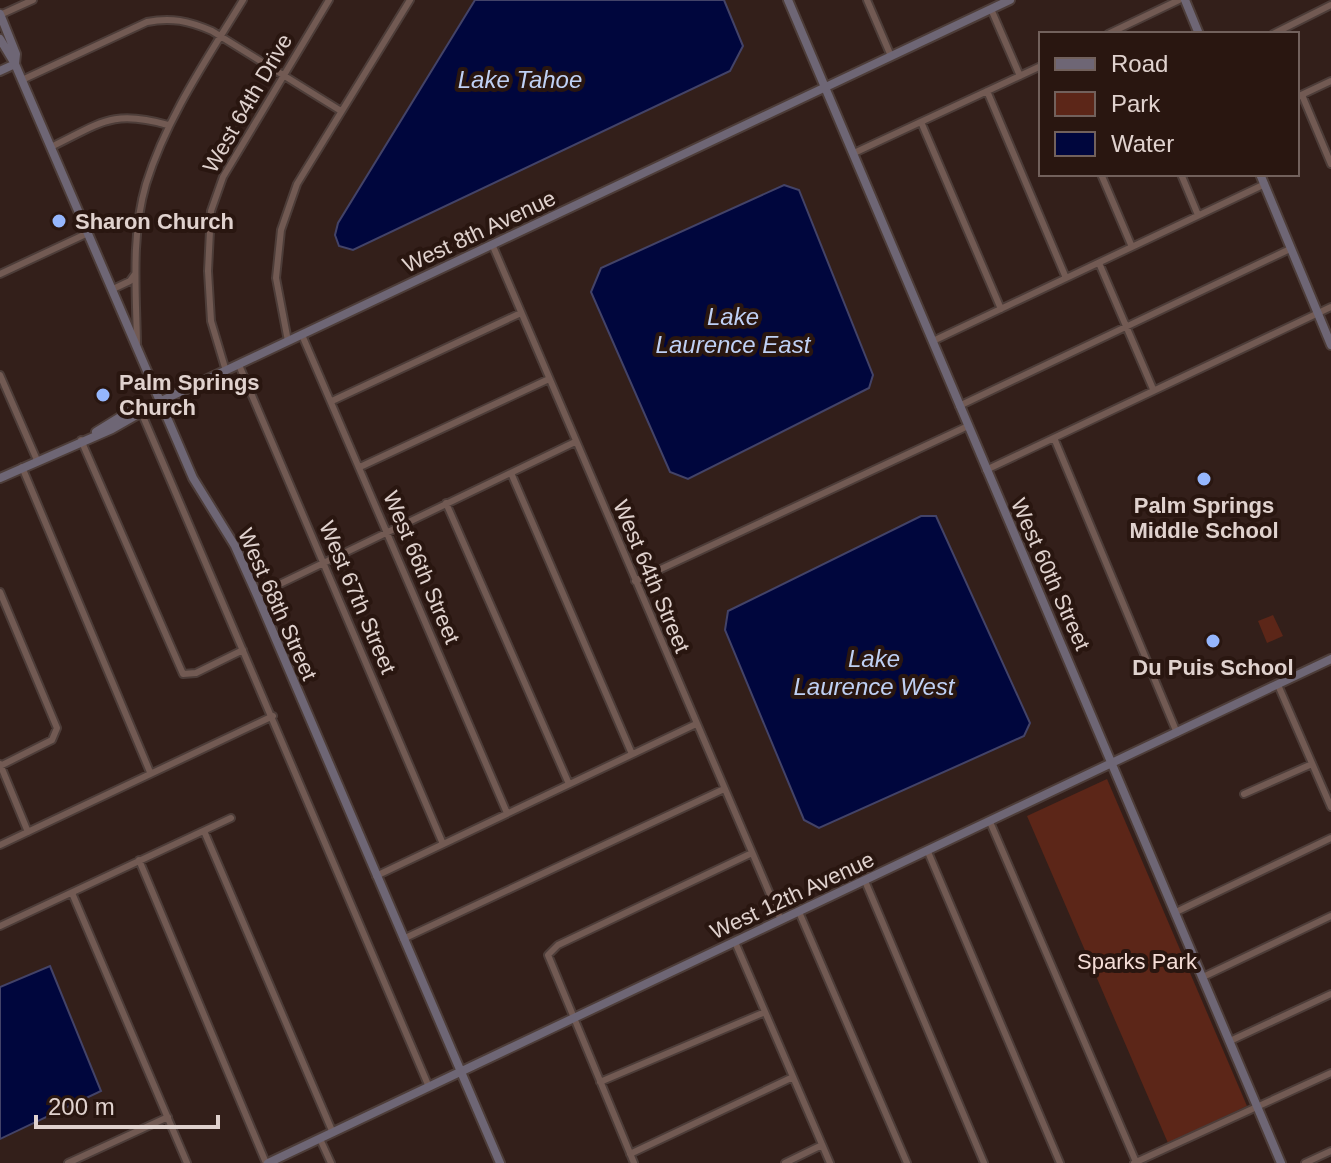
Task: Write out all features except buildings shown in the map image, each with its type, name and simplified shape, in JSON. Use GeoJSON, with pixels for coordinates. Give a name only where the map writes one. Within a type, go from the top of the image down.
{"type":"FeatureCollection","features":[{"type":"Feature","properties":{"kind":"street"},"geometry":{"type":"LineString","coordinates":[[0,15],[33,0]]}},
{"type":"Feature","properties":{"kind":"street"},"geometry":{"type":"LineString","coordinates":[[137,345],[135,274],[145,187],[168,125],[243,0]]}},
{"type":"Feature","properties":{"kind":"street","name":"West 64th Drive"},"geometry":{"type":"LineString","coordinates":[[226,371],[211,321],[208,271],[211,211],[223,177],[329,0]]}},
{"type":"Feature","properties":{"kind":"street"},"geometry":{"type":"LineString","coordinates":[[288,341],[276,278],[281,230],[297,184],[410,0]]}},
{"type":"Feature","properties":{"kind":"street","name":"West 60th Street"},"geometry":{"type":"LineString","coordinates":[[788,0],[1281,1163]]}},
{"type":"Feature","properties":{"kind":"street"},"geometry":{"type":"LineString","coordinates":[[867,0],[891,56]]}},
{"type":"Feature","properties":{"kind":"street","name":"West 8th Avenue"},"geometry":{"type":"LineString","coordinates":[[0,478],[92,435],[110,421],[138,408],[145,411],[1010,0]]}},
{"type":"Feature","properties":{"kind":"street"},"geometry":{"type":"LineString","coordinates":[[1120,32],[1182,0],[1198,32]]}},
{"type":"Feature","properties":{"kind":"street"},"geometry":{"type":"LineString","coordinates":[[1277,32],[1331,5]]}},
{"type":"Feature","properties":{"kind":"street"},"geometry":{"type":"LineString","coordinates":[[991,9],[1020,76]]}},
{"type":"Feature","properties":{"kind":"street","name":"West 68th Street"},"geometry":{"type":"LineString","coordinates":[[0,15],[16,54],[15,64]]}},
{"type":"Feature","properties":{"kind":"street"},"geometry":{"type":"LineString","coordinates":[[22,80],[147,22],[165,19],[191,21],[341,111]]}},
{"type":"Feature","properties":{"kind":"street","name":"West 68th Street"},"geometry":{"type":"LineString","coordinates":[[0,39],[15,64],[193,478],[235,546],[257,595],[500,1163]]}},
{"type":"Feature","properties":{"kind":"street"},"geometry":{"type":"LineString","coordinates":[[0,71],[15,64]]}},
{"type":"Feature","properties":{"kind":"street"},"geometry":{"type":"LineString","coordinates":[[854,153],[1039,67]]}},
{"type":"Feature","properties":{"kind":"street"},"geometry":{"type":"LineString","coordinates":[[1330,161],[1300,96],[1331,81]]}},
{"type":"Feature","properties":{"kind":"street"},"geometry":{"type":"LineString","coordinates":[[987,91],[1066,278]]}},
{"type":"Feature","properties":{"kind":"street"},"geometry":{"type":"LineString","coordinates":[[51,147],[112,118],[137,116],[168,125]]}},
{"type":"Feature","properties":{"kind":"street"},"geometry":{"type":"LineString","coordinates":[[921,122],[1001,309]]}},
{"type":"Feature","properties":{"kind":"street"},"geometry":{"type":"LineString","coordinates":[[1102,176],[1132,247]]}},
{"type":"Feature","properties":{"kind":"street"},"geometry":{"type":"LineString","coordinates":[[1182,176],[1198,215]]}},
{"type":"Feature","properties":{"kind":"street"},"geometry":{"type":"LineString","coordinates":[[1261,176],[1331,345]]}},
{"type":"Feature","properties":{"kind":"street"},"geometry":{"type":"LineString","coordinates":[[933,341],[1265,184]]}},
{"type":"Feature","properties":{"kind":"street"},"geometry":{"type":"LineString","coordinates":[[0,274],[88,233]]}},
{"type":"Feature","properties":{"kind":"street","name":"West 64th Street"},"geometry":{"type":"LineString","coordinates":[[492,244],[781,920]]}},
{"type":"Feature","properties":{"kind":"street"},"geometry":{"type":"LineString","coordinates":[[959,406],[1290,249]]}},
{"type":"Feature","properties":{"kind":"street"},"geometry":{"type":"LineString","coordinates":[[1099,263],[1153,389]]}},
{"type":"Feature","properties":{"kind":"street"},"geometry":{"type":"LineString","coordinates":[[113,289],[130,281],[135,274]]}},
{"type":"Feature","properties":{"kind":"street"},"geometry":{"type":"LineString","coordinates":[[986,470],[1331,307]]}},
{"type":"Feature","properties":{"kind":"street"},"geometry":{"type":"LineString","coordinates":[[332,401],[521,313]]}},
{"type":"Feature","properties":{"kind":"street","name":"West 66th Street"},"geometry":{"type":"LineString","coordinates":[[302,335],[507,813]]}},
{"type":"Feature","properties":{"kind":"street","name":"West 67th Street"},"geometry":{"type":"LineString","coordinates":[[239,365],[443,844]]}},
{"type":"Feature","properties":{"kind":"street"},"geometry":{"type":"LineString","coordinates":[[0,375],[37,460]]}},
{"type":"Feature","properties":{"kind":"street"},"geometry":{"type":"LineString","coordinates":[[360,467],[549,379]]}},
{"type":"Feature","properties":{"kind":"street"},"geometry":{"type":"LineString","coordinates":[[145,411],[429,1087]]}},
{"type":"Feature","properties":{"kind":"street"},"geometry":{"type":"LineString","coordinates":[[635,581],[968,426]]}},
{"type":"Feature","properties":{"kind":"street"},"geometry":{"type":"LineString","coordinates":[[1054,438],[1177,733]]}},
{"type":"Feature","properties":{"kind":"street"},"geometry":{"type":"LineString","coordinates":[[81,440],[183,674],[196,673],[243,650]]}},
{"type":"Feature","properties":{"kind":"street"},"geometry":{"type":"LineString","coordinates":[[257,595],[575,442]]}},
{"type":"Feature","properties":{"kind":"street"},"geometry":{"type":"LineString","coordinates":[[22,467],[150,772]]}},
{"type":"Feature","properties":{"kind":"street"},"geometry":{"type":"LineString","coordinates":[[511,473],[632,754]]}},
{"type":"Feature","properties":{"kind":"street"},"geometry":{"type":"LineString","coordinates":[[446,503],[569,784]]}},
{"type":"Feature","properties":{"kind":"street"},"geometry":{"type":"LineString","coordinates":[[0,592],[57,728],[52,740],[0,765],[28,832]]}},
{"type":"Feature","properties":{"kind":"street","name":"West 12th Avenue"},"geometry":{"type":"LineString","coordinates":[[267,1163],[1331,659]]}},
{"type":"Feature","properties":{"kind":"street"},"geometry":{"type":"LineString","coordinates":[[1278,685],[1331,807]]}},
{"type":"Feature","properties":{"kind":"street"},"geometry":{"type":"LineString","coordinates":[[0,845],[273,716]]}},
{"type":"Feature","properties":{"kind":"street"},"geometry":{"type":"LineString","coordinates":[[376,876],[696,724]]}},
{"type":"Feature","properties":{"kind":"street"},"geometry":{"type":"LineString","coordinates":[[1244,794],[1312,764]]}},
{"type":"Feature","properties":{"kind":"street"},"geometry":{"type":"LineString","coordinates":[[403,939],[724,789]]}},
{"type":"Feature","properties":{"kind":"street"},"geometry":{"type":"LineString","coordinates":[[0,926],[231,818]]}},
{"type":"Feature","properties":{"kind":"street"},"geometry":{"type":"LineString","coordinates":[[990,822],[1135,1162],[1331,1073]]}},
{"type":"Feature","properties":{"kind":"street"},"geometry":{"type":"LineString","coordinates":[[204,831],[333,1133]]}},
{"type":"Feature","properties":{"kind":"street"},"geometry":{"type":"LineString","coordinates":[[1176,912],[1331,838]]}},
{"type":"Feature","properties":{"kind":"street"},"geometry":{"type":"LineString","coordinates":[[928,852],[1060,1163]]}},
{"type":"Feature","properties":{"kind":"street"},"geometry":{"type":"LineString","coordinates":[[634,1163],[548,955],[558,945],[752,853]]}},
{"type":"Feature","properties":{"kind":"street"},"geometry":{"type":"LineString","coordinates":[[139,860],[267,1163]]}},
{"type":"Feature","properties":{"kind":"street"},"geometry":{"type":"LineString","coordinates":[[865,881],[984,1163]]}},
{"type":"Feature","properties":{"kind":"street"},"geometry":{"type":"LineString","coordinates":[[72,893],[187,1163]]}},
{"type":"Feature","properties":{"kind":"street"},"geometry":{"type":"LineString","coordinates":[[799,912],[907,1163]]}},
{"type":"Feature","properties":{"kind":"street"},"geometry":{"type":"LineString","coordinates":[[1203,977],[1331,916]]}},
{"type":"Feature","properties":{"kind":"street"},"geometry":{"type":"LineString","coordinates":[[735,942],[830,1163]]}},
{"type":"Feature","properties":{"kind":"street"},"geometry":{"type":"LineString","coordinates":[[1230,1041],[1331,994]]}},
{"type":"Feature","properties":{"kind":"street"},"geometry":{"type":"LineString","coordinates":[[600,1082],[765,1012]]}},
{"type":"Feature","properties":{"kind":"street"},"geometry":{"type":"LineString","coordinates":[[630,1154],[793,1077]]}},
{"type":"Feature","properties":{"kind":"street"},"geometry":{"type":"LineString","coordinates":[[68,1163],[168,1117]]}},
{"type":"Feature","properties":{"kind":"street"},"geometry":{"type":"LineString","coordinates":[[320,1139],[331,1163]]}},
{"type":"Feature","properties":{"kind":"street"},"geometry":{"type":"LineString","coordinates":[[785,1163],[822,1145]]}},
{"type":"Feature","properties":{"kind":"street"},"geometry":{"type":"LineString","coordinates":[[1305,1163],[1331,1151]]}},
{"type":"Feature","properties":{"kind":"green space"},"geometry":{"type":"Polygon","coordinates":[[[1273,615],[1283,636],[1267,643],[1258,621],[1273,615]]]}},
{"type":"Feature","properties":{"kind":"green space","name":"Sparks Park"},"geometry":{"type":"Polygon","coordinates":[[[1107,779],[1247,1106],[1168,1143],[1027,816],[1107,779]]]}},
{"type":"Feature","properties":{"kind":"water","name":"Lake Tahoe"},"geometry":{"type":"Polygon","coordinates":[[[475,0],[724,0],[743,46],[730,71],[353,250],[339,246],[335,235],[338,223],[475,0]]]}},
{"type":"Feature","properties":{"kind":"water","name":"Lake Laurence East"},"geometry":{"type":"Polygon","coordinates":[[[784,185],[799,190],[873,375],[869,388],[688,479],[670,472],[591,292],[601,268],[784,185]]]}},
{"type":"Feature","properties":{"kind":"water","name":"Lake Laurence West"},"geometry":{"type":"Polygon","coordinates":[[[921,516],[936,516],[1030,723],[1024,736],[819,828],[804,820],[725,630],[728,611],[921,516]]]}},
{"type":"Feature","properties":{"kind":"water"},"geometry":{"type":"Polygon","coordinates":[[[50,966],[101,1091],[0,1139],[0,987],[50,966]]]}},
{"type":"Feature","properties":{"kind":"place","name":"Sharon Church"},"geometry":{"type":"Point","coordinates":[59,221]}},
{"type":"Feature","properties":{"kind":"place","name":"Palm Springs Church"},"geometry":{"type":"Point","coordinates":[103,395]}},
{"type":"Feature","properties":{"kind":"place","name":"Palm Springs Middle School"},"geometry":{"type":"Point","coordinates":[1204,479]}},
{"type":"Feature","properties":{"kind":"place","name":"Du Puis School"},"geometry":{"type":"Point","coordinates":[1213,641]}}]}
